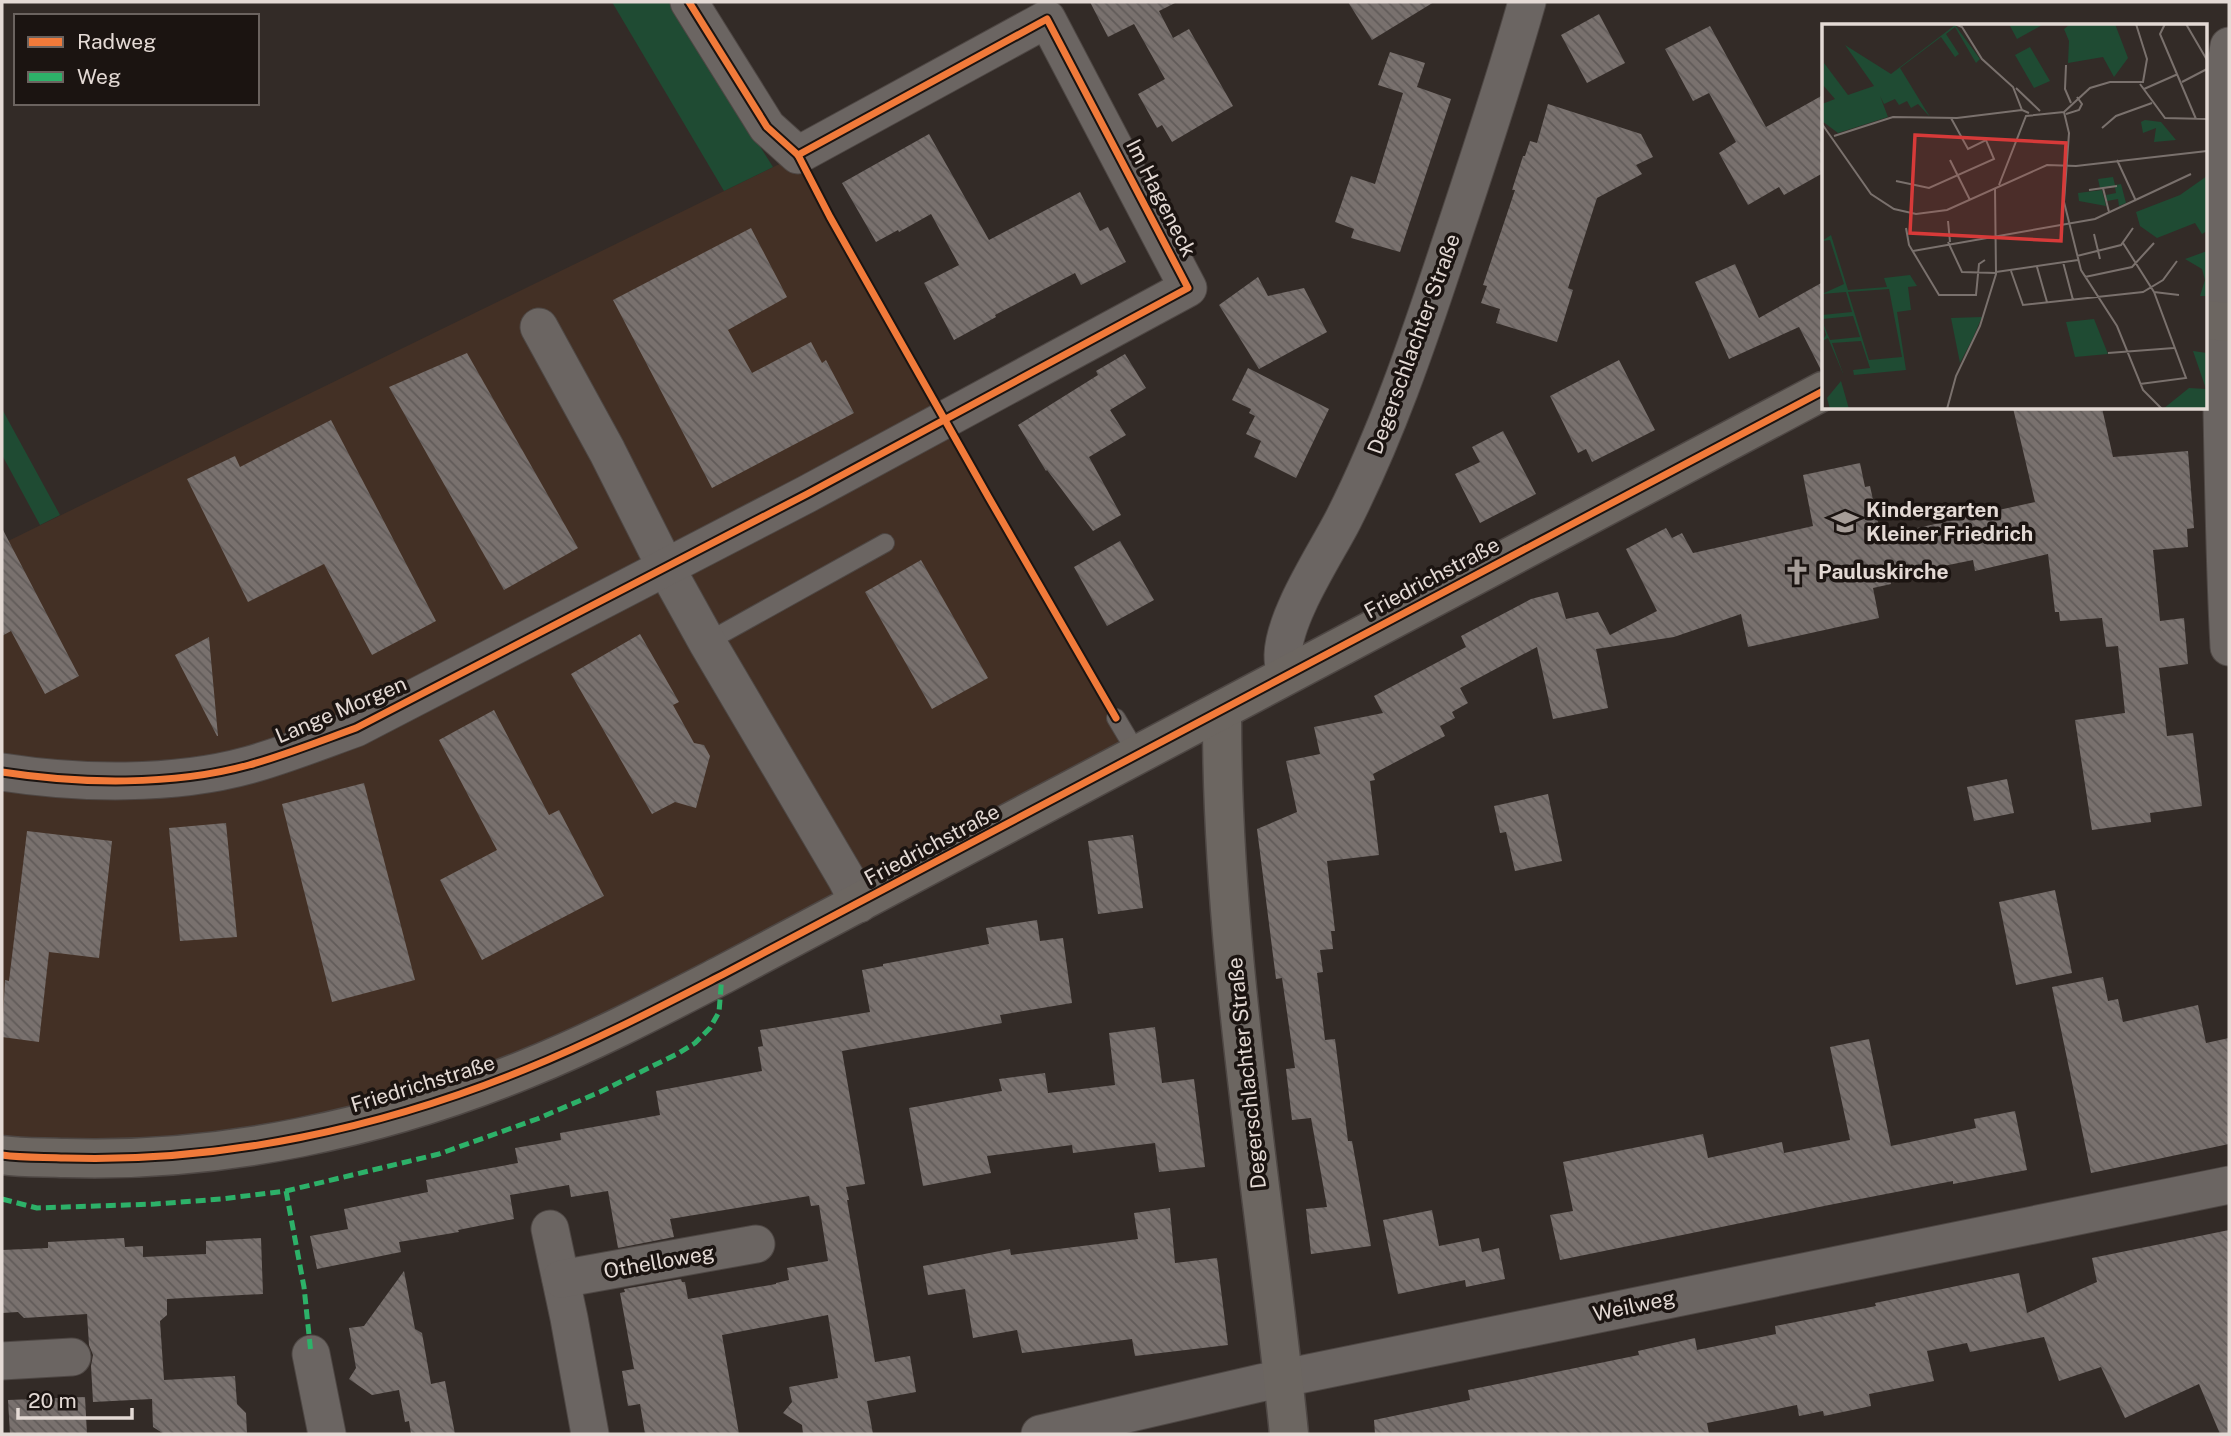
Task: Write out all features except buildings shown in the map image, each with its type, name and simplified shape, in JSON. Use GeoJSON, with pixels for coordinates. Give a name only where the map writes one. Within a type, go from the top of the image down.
{"type":"FeatureCollection","features":[{"type":"Feature","properties":{"kind":"street","name":"Im Hageneck"},"geometry":{"type":"LineString","coordinates":[[666,568],[1188,288],[1047,19],[798,155],[767,127],[690,2]]}},
{"type":"Feature","properties":{"kind":"street","name":"Degerschlachter Straße"},"geometry":{"type":"LineString","coordinates":[[1285,676],[1283,654],[1287,631],[1364,477],[1394,406],[1498,103],[1527,2]]}},
{"type":"Feature","properties":{"kind":"street"},"geometry":{"type":"LineString","coordinates":[[2229,46],[2210,134],[2215,173],[2229,647]]}},
{"type":"Feature","properties":{"kind":"street"},"geometry":{"type":"LineString","coordinates":[[539,327],[707,642],[859,904]]}},
{"type":"Feature","properties":{"kind":"street","name":"Friedrichstraße"},"geometry":{"type":"LineString","coordinates":[[2,1155],[145,1158],[281,1142],[410,1109],[503,1078],[676,999],[859,904],[1822,392]]}},
{"type":"Feature","properties":{"kind":"street","name":"Lange Morgen"},"geometry":{"type":"LineString","coordinates":[[2,772],[56,779],[147,779],[190,776],[246,766],[368,722],[666,568]]}},
{"type":"Feature","properties":{"kind":"street","name":"Degerschlachter Straße"},"geometry":{"type":"LineString","coordinates":[[1222,710],[1224,837],[1235,971],[1289,1434]]}},
{"type":"Feature","properties":{"kind":"street","name":"Weilweg"},"geometry":{"type":"LineString","coordinates":[[1040,1434],[1283,1379],[2229,1185]]}},
{"type":"Feature","properties":{"kind":"street"},"geometry":{"type":"LineString","coordinates":[[550,1229],[590,1434]]}},
{"type":"Feature","properties":{"kind":"street","name":"Othelloweg"},"geometry":{"type":"LineString","coordinates":[[561,1279],[756,1244]]}},
{"type":"Feature","properties":{"kind":"street"},"geometry":{"type":"LineString","coordinates":[[311,1354],[327,1434]]}},
{"type":"Feature","properties":{"kind":"street"},"geometry":{"type":"LineString","coordinates":[[2,1361],[72,1357]]}},
{"type":"Feature","properties":{"kind":"lane"},"geometry":{"type":"LineString","coordinates":[[707,642],[885,543]]}},
{"type":"Feature","properties":{"kind":"lane"},"geometry":{"type":"LineString","coordinates":[[1116,718],[1138,755]]}},
{"type":"Feature","properties":{"kind":"shaded area"},"geometry":{"type":"Polygon","coordinates":[[[798,155],[830,217],[989,498],[1138,755],[722,975],[345,1126],[2,1155],[2,544],[798,155]]]}},
{"type":"Feature","properties":{"kind":"green space"},"geometry":{"type":"Polygon","coordinates":[[[612,2],[669,2],[773,167],[724,191],[612,2]]]}},
{"type":"Feature","properties":{"kind":"green space"},"geometry":{"type":"Polygon","coordinates":[[[2,409],[60,515],[40,525],[2,455],[2,409]]]}},
{"type":"Feature","properties":{"kind":"marked path"},"geometry":{"type":"LineString","coordinates":[[2,1199],[37,1208],[221,1199],[286,1191],[439,1154],[537,1119],[600,1092],[695,1043],[710,1028],[719,1012],[722,975]]}},
{"type":"Feature","properties":{"kind":"marked path"},"geometry":{"type":"LineString","coordinates":[[286,1191],[304,1287],[311,1354]]}},
{"type":"Feature","properties":{"kind":"cycle path"},"geometry":{"type":"LineString","coordinates":[[689,2],[767,127],[798,155],[830,217],[1116,718]]}},
{"type":"Feature","properties":{"kind":"cycle path"},"geometry":{"type":"LineString","coordinates":[[2,772],[94,781],[189,777],[249,765],[356,728],[807,494],[1188,288],[1047,19],[798,155]]}},
{"type":"Feature","properties":{"kind":"cycle path"},"geometry":{"type":"LineString","coordinates":[[2,1155],[124,1158],[241,1148],[300,1138],[415,1108],[551,1059],[722,975],[1822,392]]}},
{"type":"Feature","properties":{"kind":"place","name":"Kindergarten Kleiner Friedrich"},"geometry":{"type":"Point","coordinates":[1845,522]}},
{"type":"Feature","properties":{"kind":"place","name":"Pauluskirche"},"geometry":{"type":"Point","coordinates":[1797,572]}}]}
